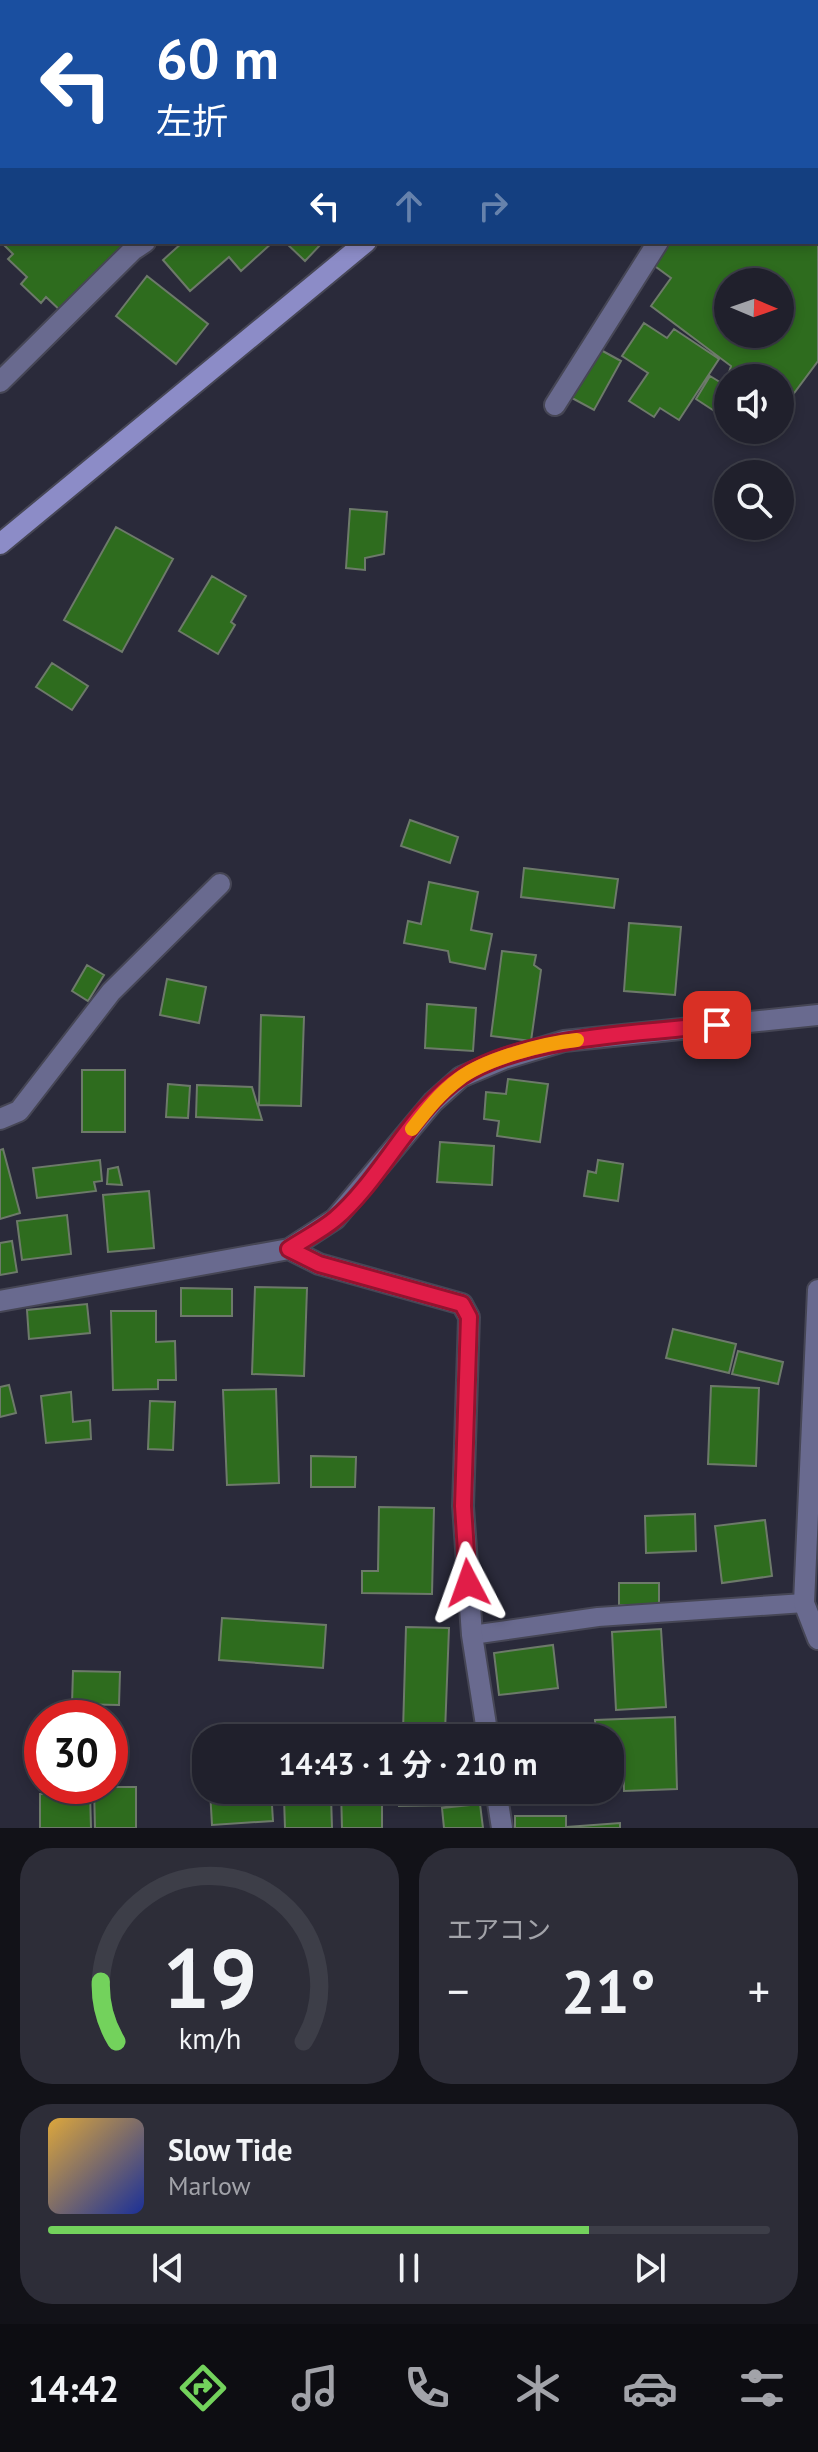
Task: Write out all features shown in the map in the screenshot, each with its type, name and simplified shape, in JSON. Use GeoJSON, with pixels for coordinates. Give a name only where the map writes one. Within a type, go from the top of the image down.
{"type":"FeatureCollection","features":[{"type":"Feature","properties":{"kind":"street"},"geometry":{"type":"LineString","coordinates":[[0,382],[142,244]]}},
{"type":"Feature","properties":{"kind":"street"},"geometry":{"type":"LineString","coordinates":[[0,544],[364,244]]}},
{"type":"Feature","properties":{"kind":"street"},"geometry":{"type":"LineString","coordinates":[[555,405],[657,244]]}},
{"type":"Feature","properties":{"kind":"street"},"geometry":{"type":"LineString","coordinates":[[0,1119],[19,1111],[111,992],[220,884]]}},
{"type":"Feature","properties":{"kind":"street"},"geometry":{"type":"LineString","coordinates":[[0,1301],[289,1249],[335,1219],[433,1102],[461,1077],[504,1059],[564,1041],[818,1015]]}},
{"type":"Feature","properties":{"kind":"street"},"geometry":{"type":"LineString","coordinates":[[289,1249],[319,1264],[462,1304],[469,1317],[463,1506],[472,1635],[486,1724]]}},
{"type":"Feature","properties":{"kind":"street"},"geometry":{"type":"LineString","coordinates":[[818,1290],[804,1603],[818,1639]]}},
{"type":"Feature","properties":{"kind":"street"},"geometry":{"type":"LineString","coordinates":[[498,1804],[502,1828]]}},
{"type":"Feature","properties":{"kind":"lane"},"geometry":{"type":"LineString","coordinates":[[472,1635],[598,1617],[804,1603]]}},
{"type":"Feature","properties":{"kind":"building"},"geometry":{"type":"Polygon","coordinates":[[[3,244],[128,244],[63,313],[46,297],[41,303],[21,284],[27,277],[8,259],[13,254],[3,244]]]}},
{"type":"Feature","properties":{"kind":"building"},"geometry":{"type":"Polygon","coordinates":[[[181,244],[271,244],[241,271],[229,257],[190,291],[163,260],[181,244]]]}},
{"type":"Feature","properties":{"kind":"building"},"geometry":{"type":"Polygon","coordinates":[[[287,244],[321,244],[305,261],[287,244]]]}},
{"type":"Feature","properties":{"kind":"building"},"geometry":{"type":"Polygon","coordinates":[[[667,244],[818,244],[818,361],[794,393],[794,364],[728,364],[651,306],[671,278],[652,264],[667,244]]]}},
{"type":"Feature","properties":{"kind":"building"},"geometry":{"type":"Polygon","coordinates":[[[147,276],[208,324],[176,364],[116,316],[147,276]]]}},
{"type":"Feature","properties":{"kind":"building"},"geometry":{"type":"Polygon","coordinates":[[[644,323],[667,338],[674,329],[719,359],[679,420],[660,408],[654,417],[629,401],[648,373],[622,356],[644,323]]]}},
{"type":"Feature","properties":{"kind":"building"},"geometry":{"type":"Polygon","coordinates":[[[599,349],[621,361],[594,410],[572,398],[599,349]]]}},
{"type":"Feature","properties":{"kind":"building"},"geometry":{"type":"Polygon","coordinates":[[[710,376],[714,378],[714,411],[696,399],[710,376]]]}},
{"type":"Feature","properties":{"kind":"building"},"geometry":{"type":"Polygon","coordinates":[[[350,509],[387,512],[384,554],[365,558],[365,570],[346,568],[350,509]]]}},
{"type":"Feature","properties":{"kind":"building"},"geometry":{"type":"Polygon","coordinates":[[[116,527],[173,559],[122,652],[64,620],[116,527]]]}},
{"type":"Feature","properties":{"kind":"building"},"geometry":{"type":"Polygon","coordinates":[[[212,576],[246,596],[231,622],[235,625],[218,654],[179,631],[212,576]]]}},
{"type":"Feature","properties":{"kind":"building"},"geometry":{"type":"Polygon","coordinates":[[[52,663],[88,686],[72,710],[36,687],[52,663]]]}},
{"type":"Feature","properties":{"kind":"building"},"geometry":{"type":"Polygon","coordinates":[[[410,820],[458,837],[450,863],[401,846],[410,820]]]}},
{"type":"Feature","properties":{"kind":"building"},"geometry":{"type":"Polygon","coordinates":[[[524,868],[618,879],[614,908],[521,897],[524,868]]]}},
{"type":"Feature","properties":{"kind":"building"},"geometry":{"type":"Polygon","coordinates":[[[429,882],[478,892],[471,930],[492,934],[485,969],[450,962],[448,951],[404,943],[408,921],[421,924],[429,882]]]}},
{"type":"Feature","properties":{"kind":"building"},"geometry":{"type":"Polygon","coordinates":[[[629,923],[681,927],[675,995],[624,991],[629,923]]]}},
{"type":"Feature","properties":{"kind":"building"},"geometry":{"type":"Polygon","coordinates":[[[502,951],[536,955],[534,965],[541,970],[531,1041],[491,1036],[502,951]]]}},
{"type":"Feature","properties":{"kind":"building"},"geometry":{"type":"Polygon","coordinates":[[[87,965],[104,975],[88,1001],[72,991],[87,965]]]}},
{"type":"Feature","properties":{"kind":"building"},"geometry":{"type":"Polygon","coordinates":[[[167,979],[206,987],[199,1023],[160,1015],[167,979]]]}},
{"type":"Feature","properties":{"kind":"building"},"geometry":{"type":"Polygon","coordinates":[[[427,1004],[476,1008],[473,1051],[425,1048],[427,1004]]]}},
{"type":"Feature","properties":{"kind":"building"},"geometry":{"type":"Polygon","coordinates":[[[261,1015],[304,1017],[301,1106],[259,1105],[261,1015]]]}},
{"type":"Feature","properties":{"kind":"building"},"geometry":{"type":"Polygon","coordinates":[[[82,1070],[125,1070],[125,1132],[82,1132],[82,1070]]]}},
{"type":"Feature","properties":{"kind":"building"},"geometry":{"type":"Polygon","coordinates":[[[508,1079],[548,1084],[540,1142],[497,1136],[499,1121],[484,1119],[486,1092],[506,1094],[508,1079]]]}},
{"type":"Feature","properties":{"kind":"building"},"geometry":{"type":"Polygon","coordinates":[[[168,1084],[190,1086],[188,1118],[166,1117],[168,1084]]]}},
{"type":"Feature","properties":{"kind":"building"},"geometry":{"type":"Polygon","coordinates":[[[197,1085],[252,1087],[262,1120],[196,1117],[197,1085]]]}},
{"type":"Feature","properties":{"kind":"building"},"geometry":{"type":"Polygon","coordinates":[[[440,1142],[494,1146],[492,1185],[437,1182],[440,1142]]]}},
{"type":"Feature","properties":{"kind":"building"},"geometry":{"type":"Polygon","coordinates":[[[3,1149],[20,1213],[0,1219],[0,1150],[3,1149]]]}},
{"type":"Feature","properties":{"kind":"building"},"geometry":{"type":"Polygon","coordinates":[[[100,1160],[102,1181],[94,1182],[96,1191],[37,1198],[33,1168],[100,1160]]]}},
{"type":"Feature","properties":{"kind":"building"},"geometry":{"type":"Polygon","coordinates":[[[598,1160],[623,1164],[618,1201],[584,1196],[588,1171],[596,1173],[598,1160]]]}},
{"type":"Feature","properties":{"kind":"building"},"geometry":{"type":"Polygon","coordinates":[[[118,1167],[122,1185],[107,1184],[108,1169],[118,1167]]]}},
{"type":"Feature","properties":{"kind":"building"},"geometry":{"type":"Polygon","coordinates":[[[149,1191],[154,1248],[108,1252],[103,1195],[149,1191]]]}},
{"type":"Feature","properties":{"kind":"building"},"geometry":{"type":"Polygon","coordinates":[[[67,1215],[71,1254],[22,1260],[17,1221],[67,1215]]]}},
{"type":"Feature","properties":{"kind":"building"},"geometry":{"type":"Polygon","coordinates":[[[12,1241],[17,1272],[0,1275],[0,1243],[12,1241]]]}},
{"type":"Feature","properties":{"kind":"building"},"geometry":{"type":"Polygon","coordinates":[[[255,1287],[307,1288],[304,1376],[252,1374],[255,1287]]]}},
{"type":"Feature","properties":{"kind":"building"},"geometry":{"type":"Polygon","coordinates":[[[181,1288],[232,1289],[232,1316],[181,1316],[181,1288]]]}},
{"type":"Feature","properties":{"kind":"building"},"geometry":{"type":"Polygon","coordinates":[[[87,1304],[90,1333],[29,1339],[27,1310],[87,1304]]]}},
{"type":"Feature","properties":{"kind":"building"},"geometry":{"type":"Polygon","coordinates":[[[111,1311],[156,1311],[156,1342],[175,1341],[176,1380],[158,1380],[158,1389],[113,1390],[111,1311]]]}},
{"type":"Feature","properties":{"kind":"building"},"geometry":{"type":"Polygon","coordinates":[[[673,1329],[736,1344],[729,1373],[666,1358],[673,1329]]]}},
{"type":"Feature","properties":{"kind":"building"},"geometry":{"type":"Polygon","coordinates":[[[738,1351],[783,1362],[778,1384],[732,1374],[738,1351]]]}},
{"type":"Feature","properties":{"kind":"building"},"geometry":{"type":"Polygon","coordinates":[[[9,1385],[16,1413],[0,1417],[0,1387],[9,1385]]]}},
{"type":"Feature","properties":{"kind":"building"},"geometry":{"type":"Polygon","coordinates":[[[711,1386],[759,1388],[756,1466],[708,1464],[711,1386]]]}},
{"type":"Feature","properties":{"kind":"building"},"geometry":{"type":"Polygon","coordinates":[[[276,1389],[279,1483],[227,1485],[223,1390],[276,1389]]]}},
{"type":"Feature","properties":{"kind":"building"},"geometry":{"type":"Polygon","coordinates":[[[71,1392],[73,1422],[90,1420],[91,1439],[46,1443],[41,1396],[71,1392]]]}},
{"type":"Feature","properties":{"kind":"building"},"geometry":{"type":"Polygon","coordinates":[[[150,1401],[175,1402],[173,1450],[148,1449],[150,1401]]]}},
{"type":"Feature","properties":{"kind":"building"},"geometry":{"type":"Polygon","coordinates":[[[311,1456],[356,1457],[355,1487],[311,1487],[311,1456]]]}},
{"type":"Feature","properties":{"kind":"building"},"geometry":{"type":"Polygon","coordinates":[[[379,1507],[434,1508],[432,1594],[362,1593],[362,1571],[378,1571],[379,1507]]]}},
{"type":"Feature","properties":{"kind":"building"},"geometry":{"type":"Polygon","coordinates":[[[695,1514],[696,1551],[646,1553],[645,1516],[695,1514]]]}},
{"type":"Feature","properties":{"kind":"building"},"geometry":{"type":"Polygon","coordinates":[[[765,1520],[772,1576],[722,1583],[715,1526],[765,1520]]]}},
{"type":"Feature","properties":{"kind":"building"},"geometry":{"type":"Polygon","coordinates":[[[619,1583],[659,1583],[659,1606],[619,1605],[619,1583]]]}},
{"type":"Feature","properties":{"kind":"building"},"geometry":{"type":"Polygon","coordinates":[[[222,1618],[326,1625],[323,1668],[219,1660],[222,1618]]]}},
{"type":"Feature","properties":{"kind":"building"},"geometry":{"type":"Polygon","coordinates":[[[406,1627],[449,1628],[445,1724],[403,1724],[406,1627]]]}},
{"type":"Feature","properties":{"kind":"building"},"geometry":{"type":"Polygon","coordinates":[[[661,1629],[666,1707],[616,1710],[612,1632],[661,1629]]]}},
{"type":"Feature","properties":{"kind":"building"},"geometry":{"type":"Polygon","coordinates":[[[553,1645],[558,1688],[499,1695],[494,1653],[553,1645]]]}},
{"type":"Feature","properties":{"kind":"building"},"geometry":{"type":"Polygon","coordinates":[[[73,1671],[120,1672],[119,1700],[72,1700],[73,1671]]]}},
{"type":"Feature","properties":{"kind":"building"},"geometry":{"type":"Polygon","coordinates":[[[675,1717],[677,1789],[624,1791],[624,1724],[595,1724],[595,1720],[675,1717]]]}},
{"type":"Feature","properties":{"kind":"building"},"geometry":{"type":"Polygon","coordinates":[[[128,1787],[136,1787],[136,1828],[95,1828],[94,1804],[128,1804],[128,1787]]]}},
{"type":"Feature","properties":{"kind":"building"},"geometry":{"type":"Polygon","coordinates":[[[40,1804],[90,1804],[91,1828],[40,1828],[40,1804]]]}},
{"type":"Feature","properties":{"kind":"building"},"geometry":{"type":"Polygon","coordinates":[[[211,1804],[272,1804],[273,1821],[212,1825],[211,1804]]]}},
{"type":"Feature","properties":{"kind":"building"},"geometry":{"type":"Polygon","coordinates":[[[284,1804],[331,1804],[332,1828],[285,1828],[284,1804]]]}},
{"type":"Feature","properties":{"kind":"building"},"geometry":{"type":"Polygon","coordinates":[[[341,1804],[382,1804],[382,1828],[342,1828],[341,1804]]]}},
{"type":"Feature","properties":{"kind":"building"},"geometry":{"type":"Polygon","coordinates":[[[399,1804],[466,1805],[399,1806],[399,1804]]]}},
{"type":"Feature","properties":{"kind":"building"},"geometry":{"type":"Polygon","coordinates":[[[480,1804],[483,1828],[444,1828],[442,1808],[480,1804]]]}},
{"type":"Feature","properties":{"kind":"building"},"geometry":{"type":"Polygon","coordinates":[[[515,1816],[566,1816],[566,1828],[515,1828],[515,1816]]]}},
{"type":"Feature","properties":{"kind":"building"},"geometry":{"type":"Polygon","coordinates":[[[620,1823],[620,1828],[567,1828],[567,1827],[620,1823]]]}},
{"type":"Feature","properties":{"kind":"slow traffic"},"geometry":{"type":"LineString","coordinates":[[412,1129],[433,1102],[461,1077],[504,1059],[577,1040]]}},
{"type":"Feature","properties":{"kind":"route"},"geometry":{"type":"LineString","coordinates":[[468,1583],[463,1506],[469,1317],[462,1304],[319,1264],[289,1249],[335,1219],[433,1102],[461,1077],[504,1059],[564,1041],[717,1025]]}}]}
